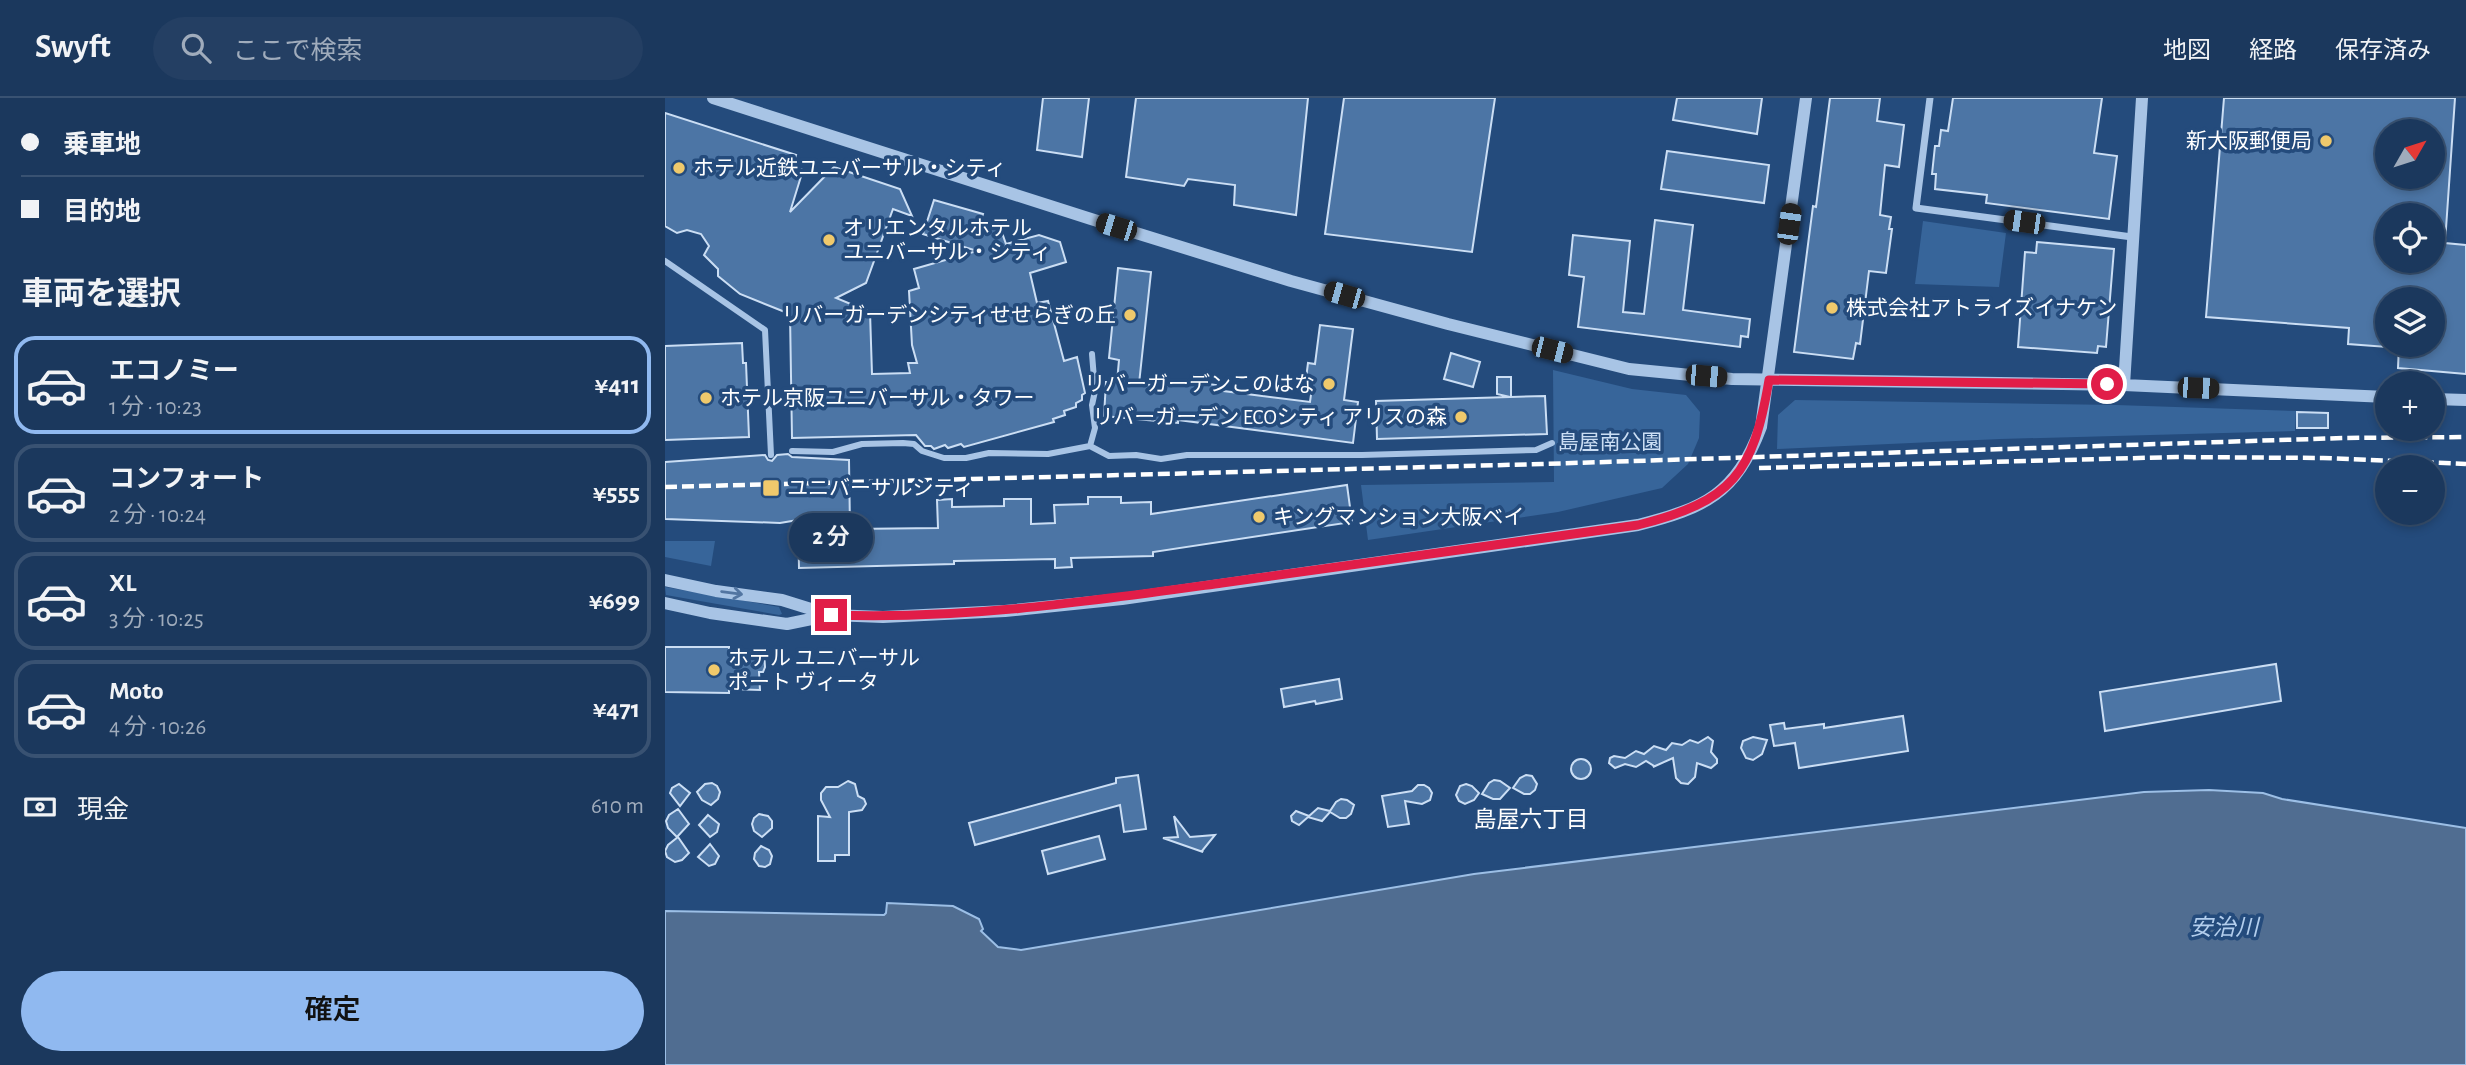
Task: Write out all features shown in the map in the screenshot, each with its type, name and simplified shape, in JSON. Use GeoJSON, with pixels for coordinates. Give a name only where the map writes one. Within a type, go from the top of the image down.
{"type":"FeatureCollection","features":[{"type":"Feature","properties":{"kind":"street"},"geometry":{"type":"LineString","coordinates":[[713,98],[1291,281],[1629,369],[1769,380],[2124,385],[2375,396]]}},
{"type":"Feature","properties":{"kind":"street"},"geometry":{"type":"LineString","coordinates":[[665,603],[710,613],[787,624],[831,615],[883,617],[993,612],[1122,599],[1638,525],[1698,505],[1714,496],[1739,473],[1747,461],[1761,426],[1806,98]]}},
{"type":"Feature","properties":{"kind":"street"},"geometry":{"type":"LineString","coordinates":[[1930,98],[1916,208],[2131,237]]}},
{"type":"Feature","properties":{"kind":"street"},"geometry":{"type":"LineString","coordinates":[[2124,385],[2141,98]]}},
{"type":"Feature","properties":{"kind":"street"},"geometry":{"type":"LineString","coordinates":[[665,261],[765,330],[771,455]]}},
{"type":"Feature","properties":{"kind":"street"},"geometry":{"type":"LineString","coordinates":[[1090,446],[1095,428],[1092,354]]}},
{"type":"Feature","properties":{"kind":"street"},"geometry":{"type":"LineString","coordinates":[[2445,399],[2466,400]]}},
{"type":"Feature","properties":{"kind":"street"},"geometry":{"type":"LineString","coordinates":[[792,451],[833,452],[862,444],[903,443],[914,444],[922,452],[944,458],[966,458],[989,453],[1048,454],[1090,446],[1109,456],[1136,455],[1161,459],[1187,456],[1537,450],[1552,443]]}},
{"type":"Feature","properties":{"kind":"street"},"geometry":{"type":"LineString","coordinates":[[665,580],[716,591],[782,600],[831,615]]}},
{"type":"Feature","properties":{"kind":"green space"},"geometry":{"type":"Polygon","coordinates":[[[1923,221],[2006,233],[1999,287],[1915,284],[1923,221]]]}},
{"type":"Feature","properties":{"kind":"green space","name":"島屋南公園"},"geometry":{"type":"Polygon","coordinates":[[[1553,370],[1632,389],[1686,395],[1700,412],[1699,438],[1688,464],[1662,488],[1558,512],[1368,540],[1361,485],[1554,482],[1553,370]]]}},
{"type":"Feature","properties":{"kind":"green space"},"geometry":{"type":"Polygon","coordinates":[[[1795,400],[2296,411],[2295,431],[2000,439],[1777,449],[1778,415],[1795,400]]]}},
{"type":"Feature","properties":{"kind":"green space"},"geometry":{"type":"Polygon","coordinates":[[[665,541],[715,541],[711,566],[665,557],[665,541]]]}},
{"type":"Feature","properties":{"kind":"green space"},"geometry":{"type":"Polygon","coordinates":[[[665,587],[779,607],[782,614],[666,595],[665,587]]]}},
{"type":"Feature","properties":{"kind":"water","name":"安治川"},"geometry":{"type":"Polygon","coordinates":[[[2209,790],[2263,793],[2282,799],[2466,828],[2466,1065],[665,1065],[665,911],[884,915],[887,903],[953,906],[979,919],[983,929],[981,931],[998,947],[1021,950],[1474,874],[2144,792],[2209,790]]]}},
{"type":"Feature","properties":{"kind":"building"},"geometry":{"type":"Polygon","coordinates":[[[1043,98],[1089,98],[1082,157],[1037,150],[1043,98]]]}},
{"type":"Feature","properties":{"kind":"building"},"geometry":{"type":"Polygon","coordinates":[[[1136,98],[1308,98],[1296,215],[1234,205],[1235,185],[1188,179],[1184,186],[1126,177],[1136,98]]]}},
{"type":"Feature","properties":{"kind":"building"},"geometry":{"type":"Polygon","coordinates":[[[1344,98],[1495,98],[1472,252],[1325,234],[1344,98]]]}},
{"type":"Feature","properties":{"kind":"building"},"geometry":{"type":"Polygon","coordinates":[[[1677,98],[1762,98],[1757,134],[1673,120],[1677,98]]]}},
{"type":"Feature","properties":{"kind":"building"},"geometry":{"type":"Polygon","coordinates":[[[1830,98],[1880,98],[1877,121],[1904,125],[1899,167],[1885,165],[1880,215],[1891,217],[1889,229],[1892,229],[1886,273],[1869,271],[1860,344],[1856,343],[1853,359],[1794,352],[1830,98]]]}},
{"type":"Feature","properties":{"kind":"building"},"geometry":{"type":"Polygon","coordinates":[[[1953,98],[2102,98],[2094,153],[2117,156],[2109,219],[1986,203],[1987,195],[1935,189],[1936,174],[1932,174],[1935,146],[1939,146],[1941,130],[1948,131],[1953,98]]]}},
{"type":"Feature","properties":{"kind":"building"},"geometry":{"type":"Polygon","coordinates":[[[2224,98],[2455,98],[2445,243],[2466,245],[2466,374],[2398,368],[2398,357],[2445,357],[2445,287],[2375,287],[2375,346],[2348,344],[2349,328],[2206,317],[2224,98]]]}},
{"type":"Feature","properties":{"kind":"building"},"geometry":{"type":"Polygon","coordinates":[[[665,113],[796,155],[792,167],[803,170],[790,212],[834,167],[900,189],[912,216],[893,209],[866,283],[836,298],[870,312],[872,374],[910,373],[908,363],[917,363],[912,345],[909,291],[919,288],[914,269],[977,251],[923,234],[934,200],[983,214],[977,233],[1000,227],[1006,244],[1039,235],[1060,242],[1066,262],[1030,273],[1037,303],[1048,301],[1064,361],[1077,357],[1085,393],[1082,400],[1076,403],[1076,407],[1064,411],[1065,415],[1053,419],[1054,422],[964,447],[961,444],[948,448],[945,445],[934,449],[925,446],[916,435],[792,438],[790,314],[740,294],[718,276],[718,269],[704,255],[709,246],[701,234],[687,230],[677,233],[665,226],[665,113]]]}},
{"type":"Feature","properties":{"kind":"building"},"geometry":{"type":"Polygon","coordinates":[[[1667,151],[1769,165],[1764,203],[1661,189],[1667,151]]]}},
{"type":"Feature","properties":{"kind":"building"},"geometry":{"type":"Polygon","coordinates":[[[1655,220],[1693,225],[1683,310],[1750,319],[1748,337],[1741,336],[1740,347],[1578,327],[1584,277],[1569,275],[1573,235],[1630,241],[1623,312],[1644,314],[1655,220]]]}},
{"type":"Feature","properties":{"kind":"building"},"geometry":{"type":"Polygon","coordinates":[[[2037,242],[2114,249],[2106,347],[2098,346],[2097,353],[2018,347],[2025,252],[2036,253],[2037,242]]]}},
{"type":"Feature","properties":{"kind":"building"},"geometry":{"type":"Polygon","coordinates":[[[1118,268],[1151,272],[1139,384],[1169,386],[1169,382],[1196,382],[1216,385],[1216,390],[1310,402],[1313,380],[1306,379],[1308,363],[1315,364],[1320,325],[1353,329],[1344,400],[1358,402],[1353,443],[1178,420],[1178,423],[1104,416],[1106,382],[1117,382],[1119,360],[1109,358],[1118,268]]]}},
{"type":"Feature","properties":{"kind":"building","name":"ホテル京阪ユニバーサル・タワー"},"geometry":{"type":"Polygon","coordinates":[[[742,343],[743,363],[746,363],[749,437],[665,440],[665,346],[742,343]]]}},
{"type":"Feature","properties":{"kind":"building"},"geometry":{"type":"Polygon","coordinates":[[[1451,353],[1480,362],[1473,387],[1444,379],[1451,353]]]}},
{"type":"Feature","properties":{"kind":"building","name":"リバーガーデン ECOシティ アリスの森"},"geometry":{"type":"Polygon","coordinates":[[[1497,377],[1511,377],[1511,397],[1545,396],[1547,434],[1377,439],[1376,401],[1510,397],[1497,394],[1497,377]]]}},
{"type":"Feature","properties":{"kind":"building"},"geometry":{"type":"Polygon","coordinates":[[[2297,412],[2328,413],[2328,428],[2297,428],[2297,412]]]}},
{"type":"Feature","properties":{"kind":"building"},"geometry":{"type":"Polygon","coordinates":[[[788,454],[792,457],[849,460],[850,529],[938,528],[937,500],[952,499],[952,507],[1004,506],[1004,499],[1031,499],[1031,524],[1055,523],[1054,505],[1088,504],[1088,497],[1121,497],[1121,503],[1151,502],[1151,514],[1347,485],[1352,522],[1153,552],[1153,556],[1071,558],[1072,567],[1055,568],[1055,559],[799,568],[798,520],[780,523],[665,519],[665,462],[765,455],[772,461],[777,455],[788,454]]]}},
{"type":"Feature","properties":{"kind":"building","name":"ホテル ユニバーサル ポート ヴィータ"},"geometry":{"type":"Polygon","coordinates":[[[665,647],[729,647],[729,652],[764,652],[765,667],[763,672],[759,672],[760,690],[729,689],[729,693],[665,692],[665,647]]]}},
{"type":"Feature","properties":{"kind":"building"},"geometry":{"type":"Polygon","coordinates":[[[2276,664],[2281,701],[2105,731],[2100,692],[2276,664]]]}},
{"type":"Feature","properties":{"kind":"building"},"geometry":{"type":"Polygon","coordinates":[[[1339,679],[1342,699],[1284,707],[1281,689],[1339,679]]]}},
{"type":"Feature","properties":{"kind":"building"},"geometry":{"type":"Polygon","coordinates":[[[1903,716],[1908,751],[1799,768],[1795,743],[1774,746],[1770,725],[1784,723],[1785,729],[1824,724],[1824,728],[1903,716]]]}},
{"type":"Feature","properties":{"kind":"building"},"geometry":{"type":"Polygon","coordinates":[[[1708,737],[1713,741],[1711,752],[1717,763],[1711,768],[1697,763],[1695,777],[1688,784],[1681,783],[1676,778],[1673,758],[1653,767],[1646,761],[1636,767],[1625,764],[1615,768],[1609,763],[1614,756],[1625,758],[1636,751],[1644,754],[1654,746],[1666,750],[1672,743],[1682,745],[1690,740],[1698,743],[1708,737]]]}},
{"type":"Feature","properties":{"kind":"building"},"geometry":{"type":"Polygon","coordinates":[[[1753,737],[1767,740],[1762,754],[1753,760],[1746,758],[1741,748],[1743,741],[1753,737]]]}},
{"type":"Feature","properties":{"kind":"building"},"geometry":{"type":"Polygon","coordinates":[[[1581,759],[1588,762],[1591,769],[1588,776],[1581,779],[1574,776],[1571,769],[1574,762],[1581,759]]]}},
{"type":"Feature","properties":{"kind":"building"},"geometry":{"type":"Polygon","coordinates":[[[1138,775],[1146,829],[1124,832],[1120,805],[975,845],[969,823],[1116,783],[1116,778],[1138,775]]]}},
{"type":"Feature","properties":{"kind":"building"},"geometry":{"type":"Polygon","coordinates":[[[1532,776],[1537,784],[1530,794],[1513,788],[1520,778],[1532,776]]]}},
{"type":"Feature","properties":{"kind":"building"},"geometry":{"type":"Polygon","coordinates":[[[1494,780],[1510,788],[1500,799],[1482,794],[1494,780]]]}},
{"type":"Feature","properties":{"kind":"building"},"geometry":{"type":"Polygon","coordinates":[[[848,781],[855,784],[858,796],[864,799],[866,804],[862,810],[849,812],[849,855],[835,855],[835,861],[818,861],[818,816],[830,817],[821,800],[821,793],[826,787],[838,787],[848,781]]]}},
{"type":"Feature","properties":{"kind":"building"},"geometry":{"type":"Polygon","coordinates":[[[712,783],[720,792],[718,799],[711,805],[702,800],[697,792],[705,784],[712,783]]]}},
{"type":"Feature","properties":{"kind":"building"},"geometry":{"type":"Polygon","coordinates":[[[679,784],[690,793],[680,806],[670,793],[672,788],[679,784]]]}},
{"type":"Feature","properties":{"kind":"building"},"geometry":{"type":"Polygon","coordinates":[[[1466,784],[1479,793],[1474,800],[1465,804],[1459,801],[1456,795],[1460,786],[1466,784]]]}},
{"type":"Feature","properties":{"kind":"building"},"geometry":{"type":"Polygon","coordinates":[[[1418,785],[1429,788],[1432,793],[1430,800],[1422,804],[1405,801],[1409,824],[1388,827],[1382,796],[1412,791],[1418,785]]]}},
{"type":"Feature","properties":{"kind":"building"},"geometry":{"type":"Polygon","coordinates":[[[1341,799],[1354,805],[1351,814],[1346,818],[1340,818],[1330,812],[1322,821],[1308,817],[1299,825],[1292,821],[1291,816],[1296,811],[1309,816],[1318,808],[1330,811],[1341,799]]]}},
{"type":"Feature","properties":{"kind":"building"},"geometry":{"type":"Polygon","coordinates":[[[678,809],[689,824],[677,837],[668,828],[666,821],[669,815],[678,809]]]}},
{"type":"Feature","properties":{"kind":"building"},"geometry":{"type":"Polygon","coordinates":[[[759,814],[768,816],[772,821],[772,828],[762,837],[754,831],[752,824],[759,814]]]}},
{"type":"Feature","properties":{"kind":"building"},"geometry":{"type":"Polygon","coordinates":[[[708,815],[719,824],[717,832],[710,837],[699,825],[708,815]]]}},
{"type":"Feature","properties":{"kind":"building"},"geometry":{"type":"Polygon","coordinates":[[[1174,816],[1190,837],[1215,835],[1203,852],[1163,838],[1178,837],[1174,816]]]}},
{"type":"Feature","properties":{"kind":"building"},"geometry":{"type":"Polygon","coordinates":[[[1099,836],[1105,859],[1048,874],[1042,851],[1099,836]]]}},
{"type":"Feature","properties":{"kind":"building"},"geometry":{"type":"Polygon","coordinates":[[[678,837],[689,853],[682,860],[675,862],[667,857],[665,851],[678,837]]]}},
{"type":"Feature","properties":{"kind":"building"},"geometry":{"type":"Polygon","coordinates":[[[710,844],[719,856],[715,864],[709,866],[698,857],[710,844]]]}},
{"type":"Feature","properties":{"kind":"building"},"geometry":{"type":"Polygon","coordinates":[[[761,846],[769,850],[772,856],[770,864],[765,867],[759,866],[754,859],[761,846]]]}},
{"type":"Feature","properties":{"kind":"railway"},"geometry":{"type":"LineString","coordinates":[[665,487],[1542,464],[2343,438],[2466,437]]}},
{"type":"Feature","properties":{"kind":"railway"},"geometry":{"type":"LineString","coordinates":[[1759,468],[2177,457],[2323,458],[2466,464]]}},
{"type":"Feature","properties":{"kind":"place","name":"新大阪郵便局"},"geometry":{"type":"Point","coordinates":[2326,141]}},
{"type":"Feature","properties":{"kind":"place","name":"ホテル近鉄ユニバーサル・シティ"},"geometry":{"type":"Point","coordinates":[679,168]}},
{"type":"Feature","properties":{"kind":"place","name":"オリエンタルホテル ユニバーサル・シティ"},"geometry":{"type":"Point","coordinates":[829,240]}},
{"type":"Feature","properties":{"kind":"place","name":"株式会社アトライズイナケン"},"geometry":{"type":"Point","coordinates":[1832,308]}},
{"type":"Feature","properties":{"kind":"place","name":"リバーガーデンシティせせらぎの丘"},"geometry":{"type":"Point","coordinates":[1130,315]}},
{"type":"Feature","properties":{"kind":"place","name":"リバーガーデンこのはな"},"geometry":{"type":"Point","coordinates":[1329,384]}},
{"type":"Feature","properties":{"kind":"place","name":"ホテル京阪ユニバーサル・タワー"},"geometry":{"type":"Point","coordinates":[706,398]}},
{"type":"Feature","properties":{"kind":"place","name":"リバーガーデン ECOシティ アリスの森"},"geometry":{"type":"Point","coordinates":[1461,417]}},
{"type":"Feature","properties":{"kind":"place","name":"ユニバーサルシティ"},"geometry":{"type":"Point","coordinates":[771,488]}},
{"type":"Feature","properties":{"kind":"place","name":"キングマンション大阪ベイ"},"geometry":{"type":"Point","coordinates":[1259,517]}},
{"type":"Feature","properties":{"kind":"place","name":"ホテル ユニバーサル ポート ヴィータ"},"geometry":{"type":"Point","coordinates":[714,670]}},
{"type":"Feature","properties":{"kind":"district","name":"島屋六丁目"},"geometry":{"type":"Point","coordinates":[1531,820]}},
{"type":"Feature","properties":{"kind":"route"},"geometry":{"type":"LineString","coordinates":[[831,615],[883,617],[1005,611],[1122,599],[1638,525],[1698,505],[1714,496],[1739,473],[1747,461],[1761,426],[1769,380],[2107,384]]}}]}
